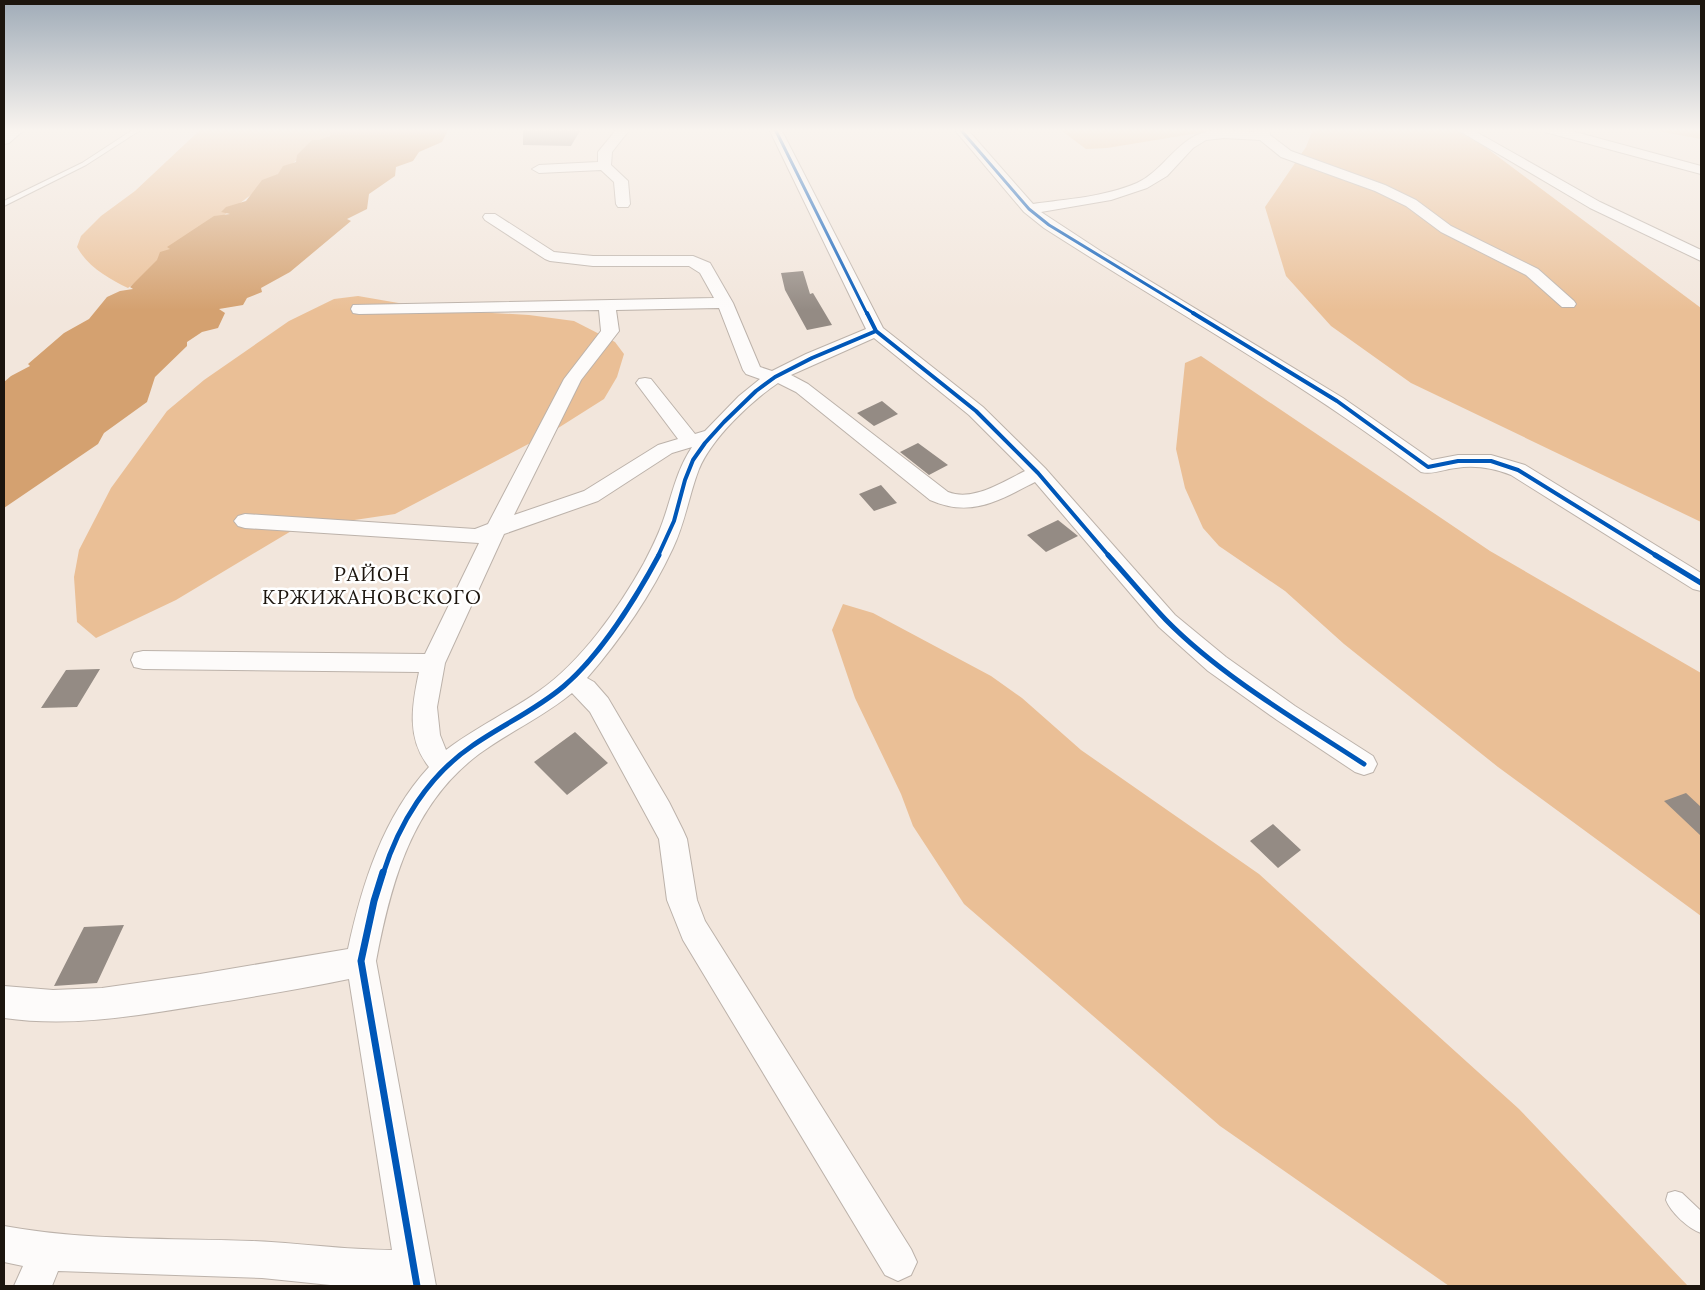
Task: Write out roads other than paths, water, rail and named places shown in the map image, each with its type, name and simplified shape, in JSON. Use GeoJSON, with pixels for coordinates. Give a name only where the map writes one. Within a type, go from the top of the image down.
{"type":"FeatureCollection","features":[{"type":"Feature","properties":{"kind":"street"},"geometry":{"type":"LineString","coordinates":[[622,189],[623,204]]}},
{"type":"Feature","properties":{"kind":"street"},"geometry":{"type":"LineString","coordinates":[[806,189],[876,331],[976,411],[1038,473],[1106,554],[1167,621],[1217,664],[1286,713],[1364,764]]}},
{"type":"Feature","properties":{"kind":"street"},"geometry":{"type":"LineString","coordinates":[[1012,189],[1029,209],[1049,225],[1290,370],[1354,412],[1428,467],[1458,461],[1491,461],[1518,470],[1701,583]]}},
{"type":"Feature","properties":{"kind":"street"},"geometry":{"type":"LineString","coordinates":[[1029,209],[1122,193],[1132,189]]}},
{"type":"Feature","properties":{"kind":"street"},"geometry":{"type":"LineString","coordinates":[[1382,189],[1411,203],[1446,229],[1532,272],[1568,304]]}},
{"type":"Feature","properties":{"kind":"street"},"geometry":{"type":"LineString","coordinates":[[1566,189],[1701,256]]}},
{"type":"Feature","properties":{"kind":"street"},"geometry":{"type":"LineString","coordinates":[[490,217],[550,256],[593,261],[693,260],[705,268],[725,303],[752,370],[788,380],[802,388],[923,485],[949,501],[965,502],[978,498],[1038,473]]}},
{"type":"Feature","properties":{"kind":"street"},"geometry":{"type":"LineString","coordinates":[[359,309],[725,303]]}},
{"type":"Feature","properties":{"kind":"street"},"geometry":{"type":"LineString","coordinates":[[444,767],[432,752],[427,735],[424,707],[432,663],[496,529],[573,379],[610,331],[607,305]]}},
{"type":"Feature","properties":{"kind":"street"},"geometry":{"type":"LineString","coordinates":[[245,521],[476,536],[591,496],[665,449],[701,438],[760,387],[776,376],[876,331]]}},
{"type":"Feature","properties":{"kind":"street"},"geometry":{"type":"LineString","coordinates":[[645,383],[701,438]]}},
{"type":"Feature","properties":{"kind":"street"},"geometry":{"type":"LineString","coordinates":[[4,1244],[47,1252],[262,1260],[353,1269],[415,1278],[361,961],[368,922],[388,858],[420,797],[444,767],[468,748],[553,695],[571,681],[598,648],[646,579],[674,521],[701,438]]}},
{"type":"Feature","properties":{"kind":"street"},"geometry":{"type":"LineString","coordinates":[[143,660],[432,663]]}},
{"type":"Feature","properties":{"kind":"street"},"geometry":{"type":"LineString","coordinates":[[571,681],[585,689],[600,705],[659,810],[672,839],[682,900],[694,930],[898,1262]]}},
{"type":"Feature","properties":{"kind":"street"},"geometry":{"type":"LineString","coordinates":[[4,1002],[24,1006],[66,1006],[132,1000],[314,972],[361,961]]}},
{"type":"Feature","properties":{"kind":"street"},"geometry":{"type":"LineString","coordinates":[[33,1286],[47,1252]]}},
{"type":"Feature","properties":{"kind":"lane"},"geometry":{"type":"LineString","coordinates":[[4,204],[34,189]]}},
{"type":"Feature","properties":{"kind":"lane"},"geometry":{"type":"LineString","coordinates":[[1675,1200],[1701,1224]]}},
{"type":"Feature","properties":{"kind":"district","name":"РАЙОН КРЖИЖАНОВСКОГО"},"geometry":{"type":"Point","coordinates":[372,586]}}]}
